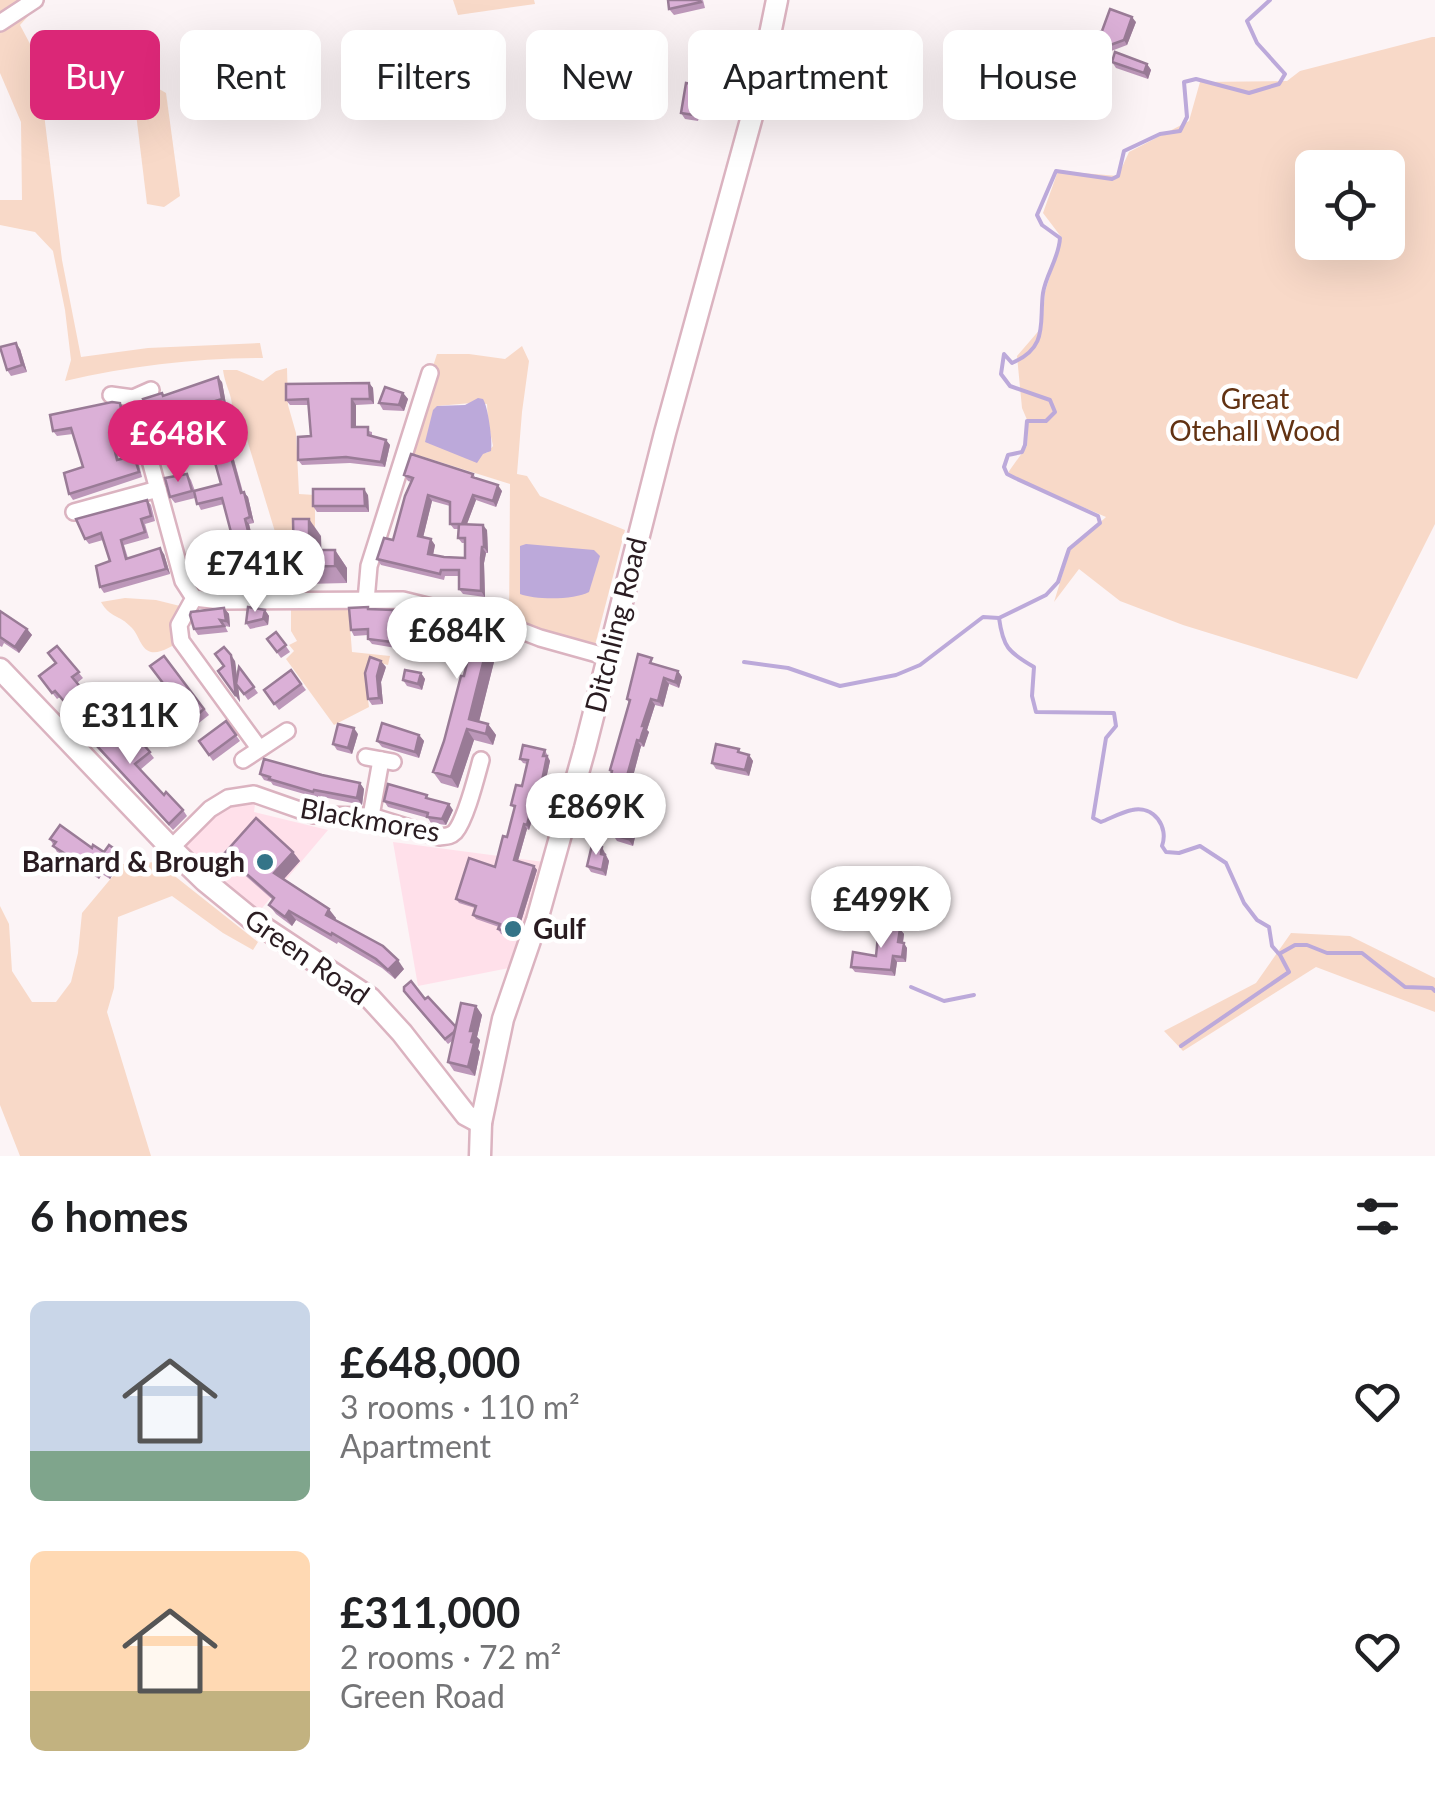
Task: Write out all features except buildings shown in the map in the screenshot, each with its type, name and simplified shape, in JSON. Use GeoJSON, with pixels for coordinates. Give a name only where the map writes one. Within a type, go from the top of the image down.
{"type":"FeatureCollection","features":[{"type":"Feature","properties":{"kind":"main road","name":"Ditchling Road"},"geometry":{"type":"LineString","coordinates":[[480,1156],[480,1123],[503,1019],[549,881],[757,98],[777,0]]}},
{"type":"Feature","properties":{"kind":"main road","name":"Green Road"},"geometry":{"type":"LineString","coordinates":[[0,668],[205,881],[254,920],[370,998],[466,1115],[480,1123]]}},
{"type":"Feature","properties":{"kind":"street"},"geometry":{"type":"LineString","coordinates":[[0,24],[34,0]]}},
{"type":"Feature","properties":{"kind":"street"},"geometry":{"type":"LineString","coordinates":[[366,600],[368,566],[430,373]]}},
{"type":"Feature","properties":{"kind":"street"},"geometry":{"type":"LineString","coordinates":[[406,385],[424,391]]}},
{"type":"Feature","properties":{"kind":"street"},"geometry":{"type":"LineString","coordinates":[[111,395],[133,398],[152,390]]}},
{"type":"Feature","properties":{"kind":"street"},"geometry":{"type":"LineString","coordinates":[[133,398],[184,581],[194,598]]}},
{"type":"Feature","properties":{"kind":"street"},"geometry":{"type":"LineString","coordinates":[[74,512],[158,489]]}},
{"type":"Feature","properties":{"kind":"street"},"geometry":{"type":"LineString","coordinates":[[194,598],[403,600],[509,626],[608,657]]}},
{"type":"Feature","properties":{"kind":"street"},"geometry":{"type":"LineString","coordinates":[[194,598],[179,624],[182,641],[259,748]]}},
{"type":"Feature","properties":{"kind":"street"},"geometry":{"type":"LineString","coordinates":[[243,760],[287,730]]}},
{"type":"Feature","properties":{"kind":"street"},"geometry":{"type":"LineString","coordinates":[[372,816],[380,760]]}},
{"type":"Feature","properties":{"kind":"street","name":"Blackmores"},"geometry":{"type":"LineString","coordinates":[[170,848],[210,809],[228,798],[254,794],[314,815],[372,816],[439,837],[450,836],[456,831],[481,760]]}},
{"type":"Feature","properties":{"kind":"shaded area"},"geometry":{"type":"Polygon","coordinates":[[[483,399],[487,409],[491,451],[477,463],[425,442],[437,406],[465,405],[483,399]]]}},
{"type":"Feature","properties":{"kind":"shaded area"},"geometry":{"type":"Polygon","coordinates":[[[520,546],[594,550],[600,556],[589,592],[555,598],[520,594],[520,546]]]}},
{"type":"Feature","properties":{"kind":"shaded area"},"geometry":{"type":"Polygon","coordinates":[[[255,804],[254,812],[328,830],[257,914],[182,850],[217,810],[255,804]]]}},
{"type":"Feature","properties":{"kind":"shaded area"},"geometry":{"type":"Polygon","coordinates":[[[393,842],[544,862],[509,968],[418,986],[393,842]]]}},
{"type":"Feature","properties":{"kind":"green space"},"geometry":{"type":"Polygon","coordinates":[[[0,0],[43,0],[20,25],[30,44],[30,120],[45,120],[62,260],[81,357],[148,348],[260,343],[263,358],[163,364],[65,381],[71,360],[53,251],[35,232],[0,225],[0,200],[22,200],[21,122],[0,73],[0,0]]]}},
{"type":"Feature","properties":{"kind":"green space"},"geometry":{"type":"Polygon","coordinates":[[[453,0],[534,0],[535,4],[458,15],[453,0]]]}},
{"type":"Feature","properties":{"kind":"green space","name":"Great Otehall Wood"},"geometry":{"type":"Polygon","coordinates":[[[1435,37],[1435,524],[1357,679],[1183,625],[1120,601],[1079,569],[1054,602],[1070,550],[1106,517],[1007,474],[1027,446],[1028,422],[1022,408],[1017,356],[1042,327],[1045,292],[1062,238],[1043,213],[1058,171],[1118,176],[1129,152],[1189,121],[1200,82],[1287,81],[1300,71],[1435,37]]]}},
{"type":"Feature","properties":{"kind":"green space"},"geometry":{"type":"Polygon","coordinates":[[[160,90],[166,93],[180,196],[164,207],[147,204],[137,120],[160,120],[160,90]]]}},
{"type":"Feature","properties":{"kind":"green space"},"geometry":{"type":"Polygon","coordinates":[[[522,346],[529,361],[517,474],[527,476],[540,496],[625,530],[593,653],[509,626],[510,484],[405,451],[437,354],[505,359],[522,346]],[[487,404],[437,406],[487,453],[493,446],[487,404]]]}},
{"type":"Feature","properties":{"kind":"green space"},"geometry":{"type":"Polygon","coordinates":[[[287,368],[299,494],[315,495],[315,535],[304,536],[305,600],[348,601],[352,652],[390,656],[388,665],[372,661],[366,685],[369,707],[334,725],[286,659],[294,651],[289,645],[297,641],[291,631],[291,601],[266,601],[260,577],[286,568],[242,423],[232,416],[223,370],[237,370],[263,381],[287,368]]]}},
{"type":"Feature","properties":{"kind":"green space"},"geometry":{"type":"Polygon","coordinates":[[[125,598],[188,608],[181,641],[159,652],[147,650],[131,627],[101,602],[125,598]]]}},
{"type":"Feature","properties":{"kind":"green space"},"geometry":{"type":"Polygon","coordinates":[[[157,862],[258,942],[253,950],[172,896],[118,917],[114,988],[107,1012],[151,1156],[20,1156],[0,1105],[0,906],[9,924],[12,971],[32,1002],[56,1002],[71,982],[82,913],[123,864],[157,862]]]}},
{"type":"Feature","properties":{"kind":"green space"},"geometry":{"type":"Polygon","coordinates":[[[1291,933],[1350,936],[1435,978],[1435,1012],[1316,967],[1183,1051],[1164,1031],[1256,983],[1291,933]]]}},
{"type":"Feature","properties":{"kind":"waterway"},"geometry":{"type":"LineString","coordinates":[[744,662],[788,668],[840,686],[896,675],[920,665],[983,617],[999,618],[1046,595],[1058,582],[1069,549],[1100,523],[1098,516],[1007,474],[1004,467],[1008,455],[1022,452],[1027,421],[1046,421],[1055,412],[1050,400],[1010,386],[1001,374],[1004,354],[1012,363],[1024,357],[1040,333],[1043,293],[1060,238],[1042,225],[1037,215],[1056,171],[1112,179],[1118,176],[1124,151],[1160,134],[1180,131],[1187,117],[1184,82],[1196,79],[1249,93],[1279,84],[1285,74],[1257,43],[1247,21],[1270,0]]}},
{"type":"Feature","properties":{"kind":"waterway"},"geometry":{"type":"LineString","coordinates":[[999,618],[1008,648],[1034,667],[1032,696],[1036,712],[1114,713],[1116,726],[1106,738],[1093,818],[1101,822],[1132,810],[1147,811],[1161,825],[1166,852],[1179,853],[1200,846],[1226,863],[1244,903],[1257,920],[1269,927],[1272,946],[1279,954],[1295,945],[1327,953],[1362,953],[1405,987],[1435,991]]}},
{"type":"Feature","properties":{"kind":"waterway"},"geometry":{"type":"LineString","coordinates":[[1181,1046],[1289,972],[1280,955]]}},
{"type":"Feature","properties":{"kind":"waterway"},"geometry":{"type":"LineString","coordinates":[[911,987],[944,1001],[974,995]]}},
{"type":"Feature","properties":{"kind":"place","name":"Barnard & Brough"},"geometry":{"type":"Point","coordinates":[265,862]}},
{"type":"Feature","properties":{"kind":"place","name":"Gulf"},"geometry":{"type":"Point","coordinates":[513,929]}}]}
